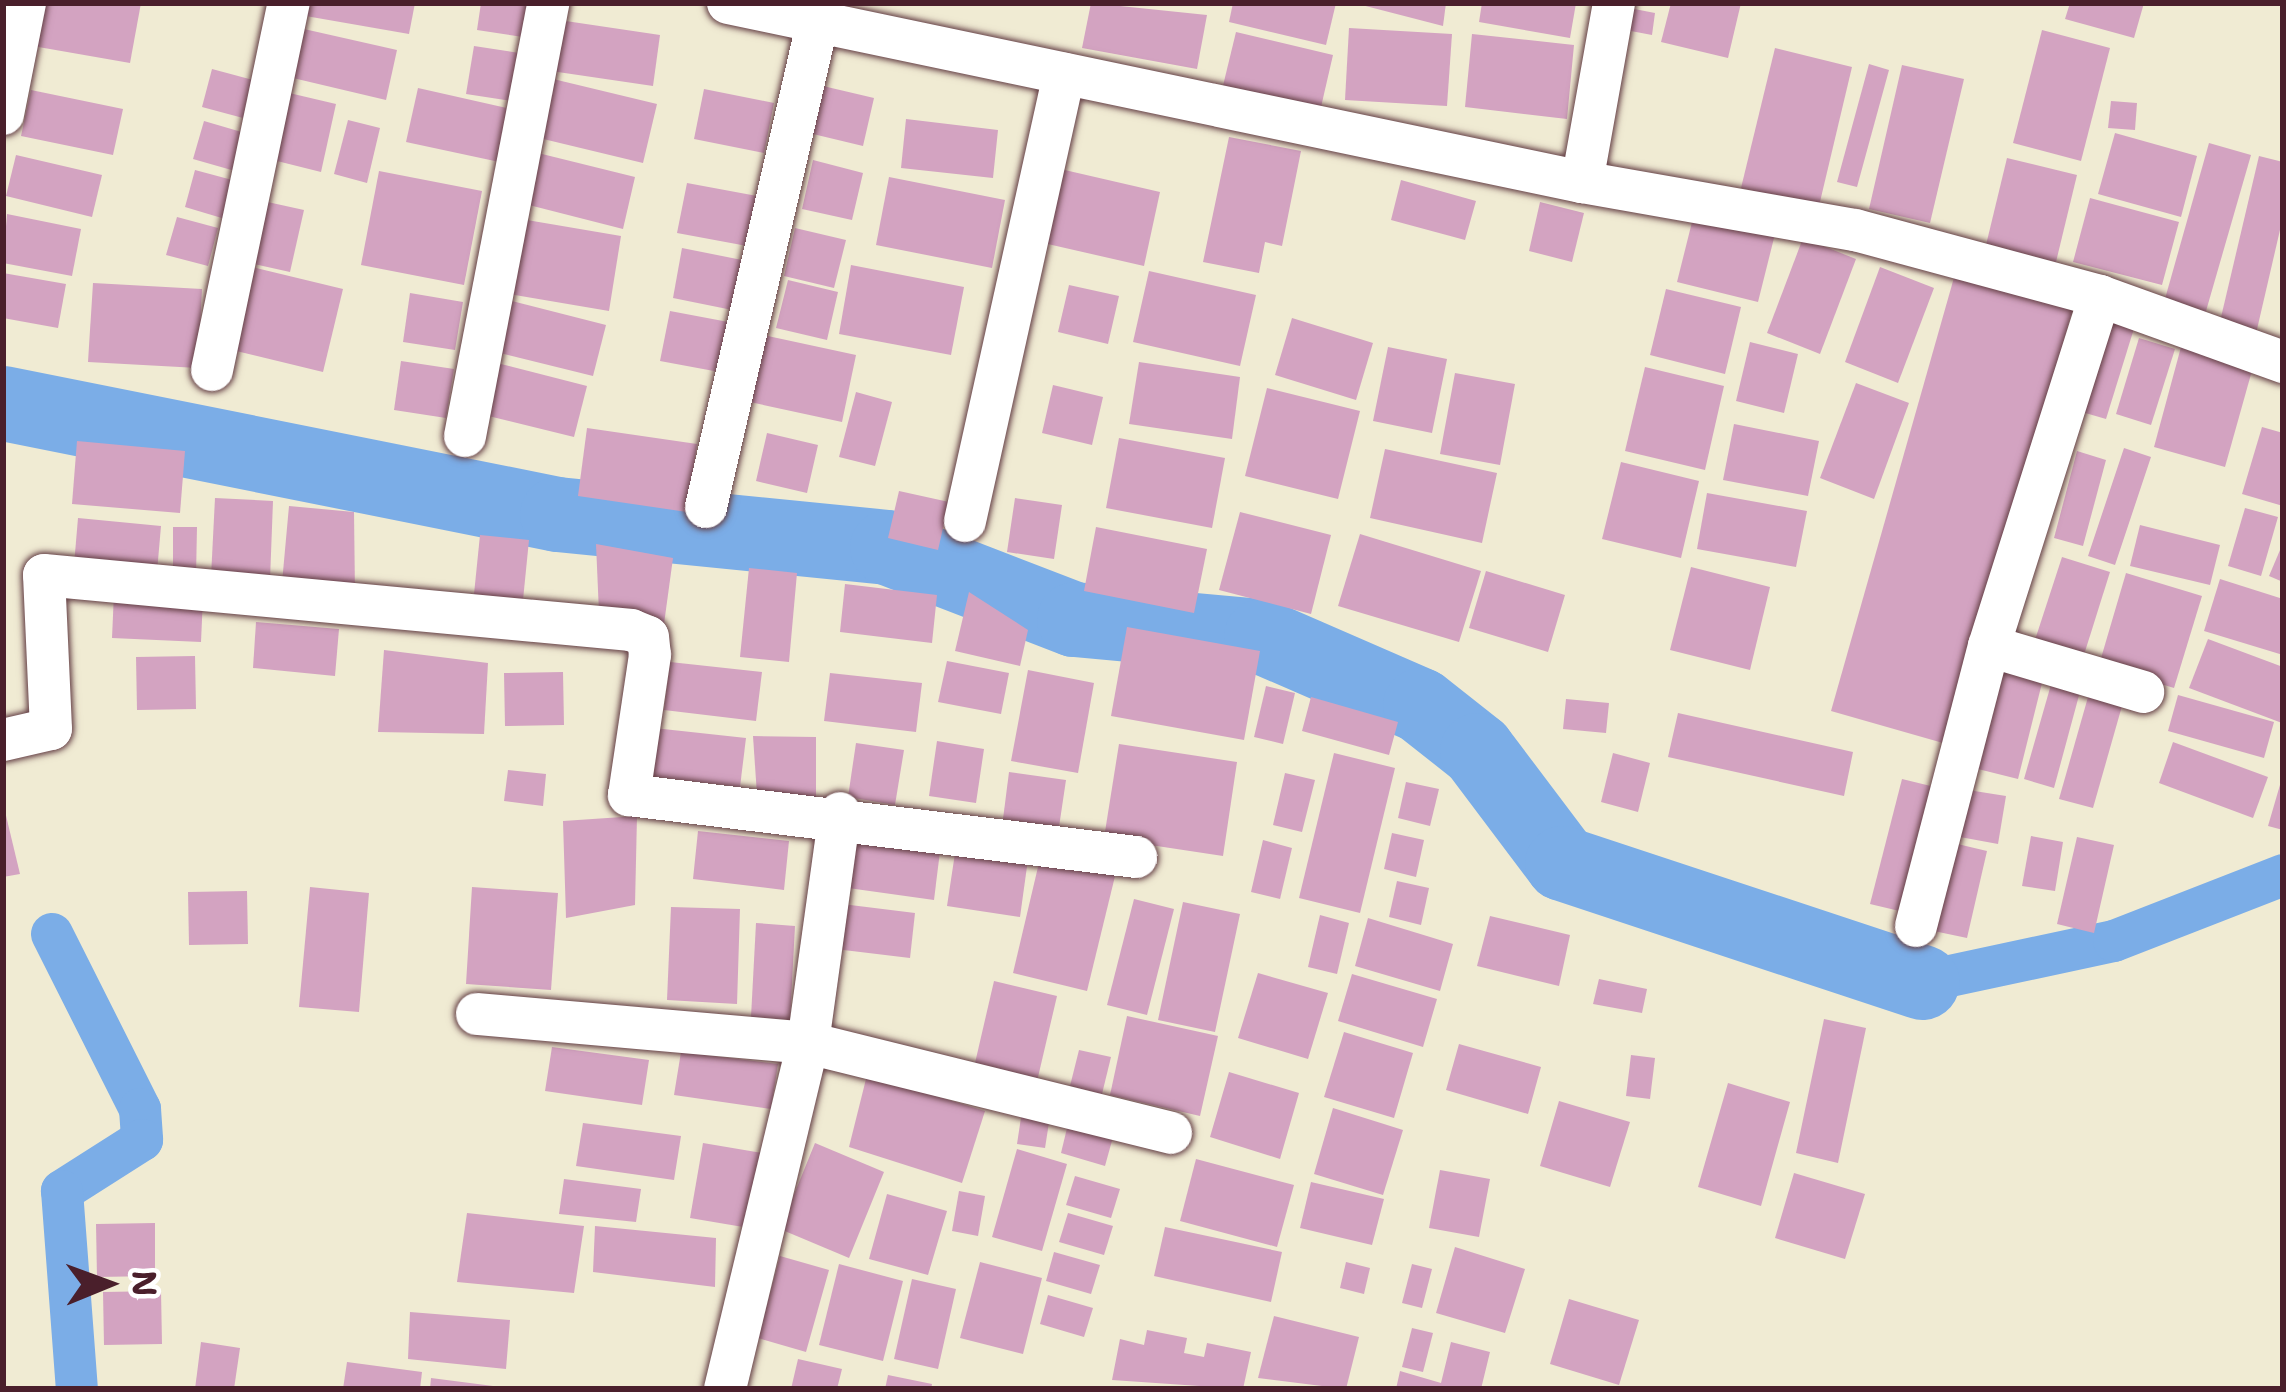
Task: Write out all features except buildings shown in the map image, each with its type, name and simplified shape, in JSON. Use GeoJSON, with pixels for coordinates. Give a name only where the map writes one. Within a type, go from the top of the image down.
{"type":"FeatureCollection","features":[{"type":"Feature","properties":{"kind":"street"},"geometry":{"type":"LineString","coordinates":[[3,113],[25,3]]}},
{"type":"Feature","properties":{"kind":"street"},"geometry":{"type":"LineString","coordinates":[[212,370],[290,3]]}},
{"type":"Feature","properties":{"kind":"street"},"geometry":{"type":"LineString","coordinates":[[465,436],[548,3]]}},
{"type":"Feature","properties":{"kind":"street"},"geometry":{"type":"LineString","coordinates":[[728,3],[820,13],[1064,74],[1582,182],[1744,204],[2100,296],[2283,362]]}},
{"type":"Feature","properties":{"kind":"street"},"geometry":{"type":"LineString","coordinates":[[1582,182],[1614,3]]}},
{"type":"Feature","properties":{"kind":"street"},"geometry":{"type":"LineString","coordinates":[[706,507],[820,13]]}},
{"type":"Feature","properties":{"kind":"street"},"geometry":{"type":"LineString","coordinates":[[964,521],[1064,74]]}},
{"type":"Feature","properties":{"kind":"street"},"geometry":{"type":"LineString","coordinates":[[1916,926],[1989,646],[2100,296]]}},
{"type":"Feature","properties":{"kind":"street"},"geometry":{"type":"LineString","coordinates":[[3,740],[51,729],[40,586],[57,574],[632,630],[648,637],[650,655],[629,795],[839,813],[1136,857]]}},
{"type":"Feature","properties":{"kind":"street"},"geometry":{"type":"LineString","coordinates":[[1989,646],[2143,692]]}},
{"type":"Feature","properties":{"kind":"street"},"geometry":{"type":"LineString","coordinates":[[725,1389],[808,1043],[839,813]]}},
{"type":"Feature","properties":{"kind":"street"},"geometry":{"type":"LineString","coordinates":[[477,1014],[808,1043],[1171,1133]]}},
{"type":"Feature","properties":{"kind":"waterway"},"geometry":{"type":"LineString","coordinates":[[3,403],[557,514],[887,547],[1074,619],[1261,636],[1420,705],[1477,750],[1562,863],[1922,982]]}},
{"type":"Feature","properties":{"kind":"waterway"},"geometry":{"type":"LineString","coordinates":[[1922,982],[2114,941],[2283,875]]}},
{"type":"Feature","properties":{"kind":"waterway"},"geometry":{"type":"LineString","coordinates":[[52,934],[140,1109],[142,1140],[62,1191],[77,1389]]}}]}
